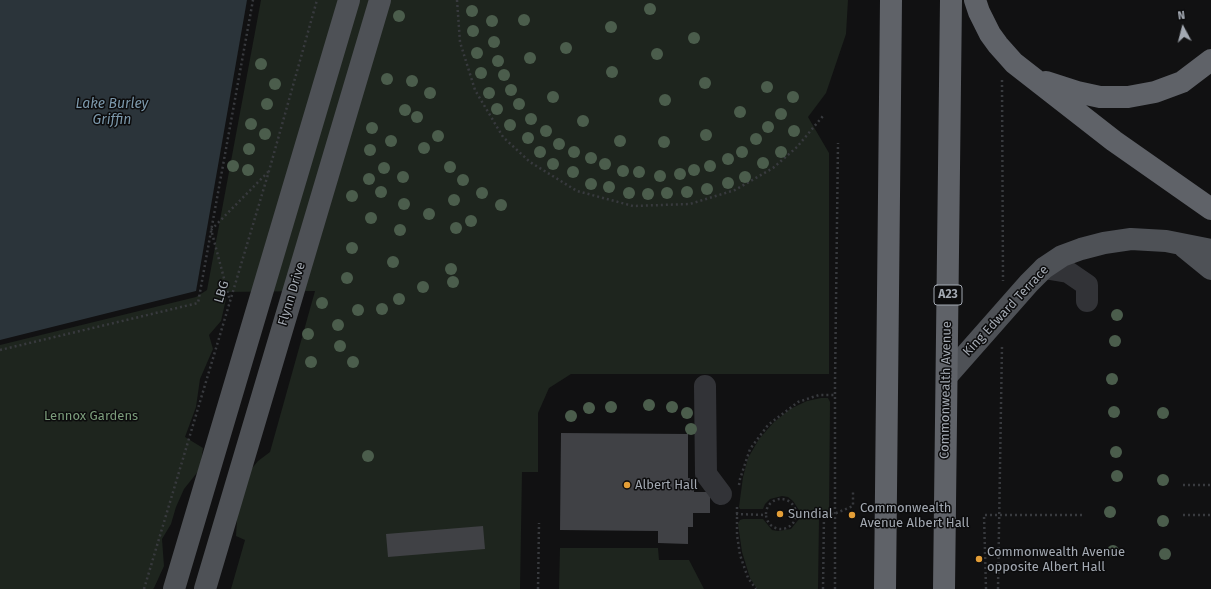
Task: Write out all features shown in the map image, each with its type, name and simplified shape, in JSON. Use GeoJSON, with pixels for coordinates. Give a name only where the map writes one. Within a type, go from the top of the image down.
{"type":"FeatureCollection","features":[{"type":"Feature","properties":{"kind":"highway"},"geometry":{"type":"LineString","coordinates":[[885,589],[891,0]]}},
{"type":"Feature","properties":{"kind":"highway","name":"Commonwealth Avenue"},"geometry":{"type":"LineString","coordinates":[[944,589],[951,0]]}},
{"type":"Feature","properties":{"kind":"highway"},"geometry":{"type":"LineString","coordinates":[[975,0],[983,21],[998,45],[1014,63],[1114,141],[1211,209]]}},
{"type":"Feature","properties":{"kind":"highway"},"geometry":{"type":"LineString","coordinates":[[1030,76],[1100,97],[1128,97],[1155,92],[1182,82],[1211,60]]}},
{"type":"Feature","properties":{"kind":"main road"},"geometry":{"type":"LineString","coordinates":[[174,589],[349,0]]}},
{"type":"Feature","properties":{"kind":"main road","name":"Flynn Drive"},"geometry":{"type":"LineString","coordinates":[[205,589],[380,0]]}},
{"type":"Feature","properties":{"kind":"main road","name":"King Edward Terrace"},"geometry":{"type":"LineString","coordinates":[[947,376],[1021,292],[1044,268],[1062,256],[1071,252],[1113,241],[1131,239],[1153,239],[1211,250]]}},
{"type":"Feature","properties":{"kind":"main road"},"geometry":{"type":"LineString","coordinates":[[1178,243],[1211,269]]}},
{"type":"Feature","properties":{"kind":"lane"},"geometry":{"type":"LineString","coordinates":[[1044,268],[1068,272],[1087,285],[1087,301]]}},
{"type":"Feature","properties":{"kind":"lane"},"geometry":{"type":"LineString","coordinates":[[706,386],[706,474],[733,493]]}},
{"type":"Feature","properties":{"kind":"path"},"geometry":{"type":"LineString","coordinates":[[0,350],[198,303],[253,0]]}},
{"type":"Feature","properties":{"kind":"path","name":"LBG"},"geometry":{"type":"LineString","coordinates":[[144,589],[269,171],[317,0]]}},
{"type":"Feature","properties":{"kind":"path"},"geometry":{"type":"LineString","coordinates":[[457,0],[460,42],[475,90],[503,137],[530,162],[577,191],[633,206],[690,204],[735,190],[773,168],[798,147],[823,116]]}},
{"type":"Feature","properties":{"kind":"path"},"geometry":{"type":"LineString","coordinates":[[835,589],[834,514],[838,143]]}},
{"type":"Feature","properties":{"kind":"path"},"geometry":{"type":"LineString","coordinates":[[211,230],[269,171]]}},
{"type":"Feature","properties":{"kind":"path"},"geometry":{"type":"LineString","coordinates":[[211,230],[230,301]]}},
{"type":"Feature","properties":{"kind":"path"},"geometry":{"type":"LineString","coordinates":[[756,589],[748,578],[740,555],[733,493],[740,479],[750,449],[768,426],[798,402],[819,395],[835,395]]}},
{"type":"Feature","properties":{"kind":"path"},"geometry":{"type":"LineString","coordinates":[[1183,485],[1211,485]]}},
{"type":"Feature","properties":{"kind":"path"},"geometry":{"type":"LineString","coordinates":[[796,514],[834,514],[853,506],[853,491]]}},
{"type":"Feature","properties":{"kind":"path"},"geometry":{"type":"LineString","coordinates":[[781,499],[792,504],[796,514],[792,525],[785,529],[771,525],[766,515],[770,504],[781,499]]}},
{"type":"Feature","properties":{"kind":"path"},"geometry":{"type":"LineString","coordinates":[[736,514],[766,515]]}},
{"type":"Feature","properties":{"kind":"path"},"geometry":{"type":"LineString","coordinates":[[823,589],[824,515]]}},
{"type":"Feature","properties":{"kind":"path"},"geometry":{"type":"LineString","coordinates":[[986,589],[984,515],[1083,515]]}},
{"type":"Feature","properties":{"kind":"path"},"geometry":{"type":"LineString","coordinates":[[1183,515],[1211,515]]}},
{"type":"Feature","properties":{"kind":"path"},"geometry":{"type":"LineString","coordinates":[[538,589],[539,523]]}},
{"type":"Feature","properties":{"kind":"green space","name":"Lennox Gardens"},"geometry":{"type":"Polygon","coordinates":[[[261,0],[848,0],[846,34],[826,93],[808,117],[829,153],[829,374],[571,374],[549,388],[538,413],[538,472],[522,472],[520,589],[231,589],[245,540],[236,536],[239,484],[258,461],[270,452],[315,291],[224,292],[226,299],[221,321],[209,335],[213,349],[200,379],[196,407],[185,437],[203,448],[200,469],[184,489],[176,507],[171,524],[162,539],[164,566],[154,588],[0,589],[0,345],[196,297],[207,290],[261,0]]]}},
{"type":"Feature","properties":{"kind":"green space"},"geometry":{"type":"Polygon","coordinates":[[[828,398],[830,402],[829,511],[799,510],[793,501],[788,497],[782,496],[770,499],[765,504],[763,509],[740,509],[743,477],[748,458],[759,439],[773,423],[790,409],[807,401],[828,398]]]}},
{"type":"Feature","properties":{"kind":"green space"},"geometry":{"type":"Polygon","coordinates":[[[763,519],[772,530],[778,531],[791,529],[799,519],[819,519],[818,589],[757,589],[750,578],[742,552],[738,524],[740,520],[763,519]]]}},
{"type":"Feature","properties":{"kind":"green space"},"geometry":{"type":"Polygon","coordinates":[[[560,548],[658,548],[659,560],[689,560],[704,589],[559,589],[560,548]]]}},
{"type":"Feature","properties":{"kind":"water","name":"Lake Burley Griffin"},"geometry":{"type":"Polygon","coordinates":[[[0,0],[247,0],[196,291],[0,340],[0,0]]]}},
{"type":"Feature","properties":{"kind":"building","name":"Albert Hall"},"geometry":{"type":"Polygon","coordinates":[[[561,433],[688,434],[688,478],[694,478],[694,492],[710,492],[710,513],[693,513],[693,527],[688,527],[688,544],[658,543],[658,531],[560,530],[561,433]]]}},
{"type":"Feature","properties":{"kind":"building"},"geometry":{"type":"Polygon","coordinates":[[[483,526],[485,549],[388,557],[386,534],[483,526]]]}},
{"type":"Feature","properties":{"kind":"place","name":"Albert Hall"},"geometry":{"type":"Point","coordinates":[627,485]}},
{"type":"Feature","properties":{"kind":"place","name":"Sundial"},"geometry":{"type":"Point","coordinates":[780,514]}},
{"type":"Feature","properties":{"kind":"place","name":"Commonwealth Avenue Albert Hall"},"geometry":{"type":"Point","coordinates":[852,515]}},
{"type":"Feature","properties":{"kind":"place","name":"Commonwealth Avenue opposite Albert Hall"},"geometry":{"type":"Point","coordinates":[979,559]}}]}
